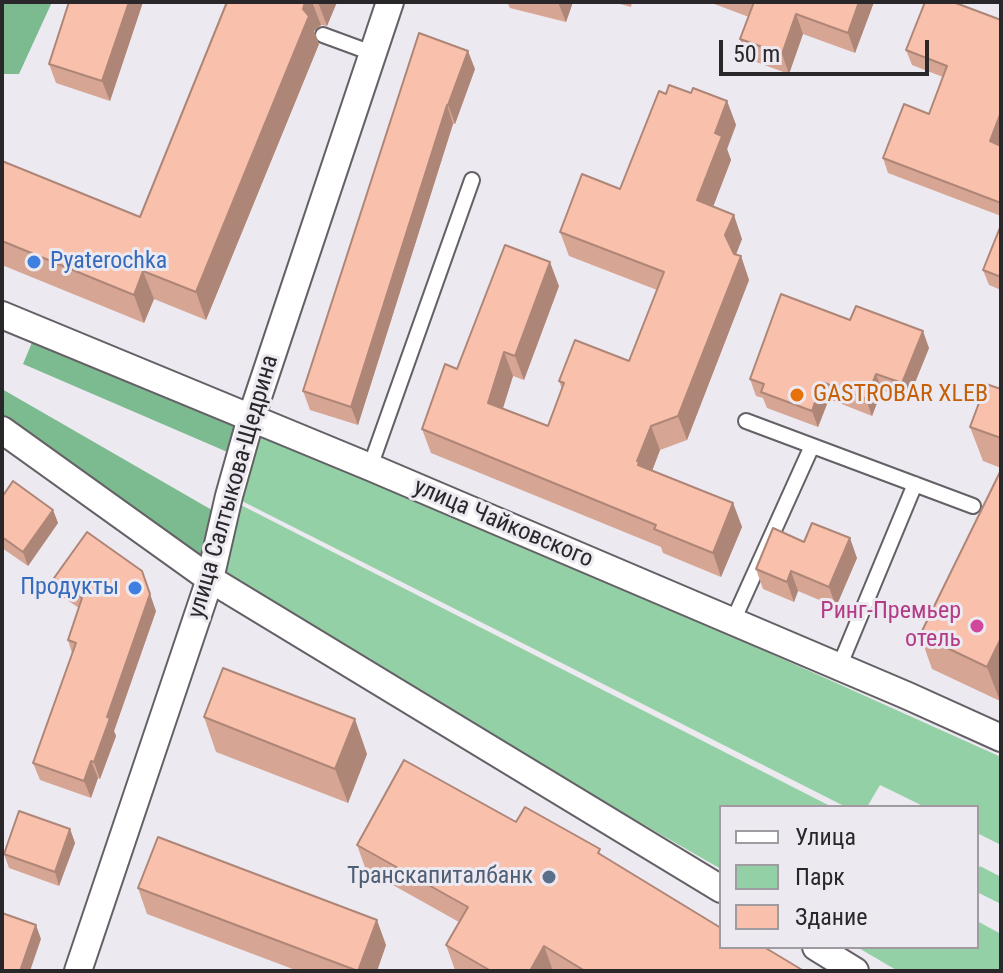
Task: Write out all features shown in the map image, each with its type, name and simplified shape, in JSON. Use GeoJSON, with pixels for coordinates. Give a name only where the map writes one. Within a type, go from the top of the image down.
{"type":"FeatureCollection","features":[{"type":"Feature","properties":{"kind":"street","name":"улица Салтыкова-Щедрина"},"geometry":{"type":"LineString","coordinates":[[78,971],[210,579],[251,418],[390,2]]}},
{"type":"Feature","properties":{"kind":"street","name":"улица Чайковского"},"geometry":{"type":"LineString","coordinates":[[2,315],[370,467],[1001,738]]}},
{"type":"Feature","properties":{"kind":"street"},"geometry":{"type":"LineString","coordinates":[[2,430],[210,579],[719,888]]}},
{"type":"Feature","properties":{"kind":"street"},"geometry":{"type":"LineString","coordinates":[[819,949],[855,971]]}},
{"type":"Feature","properties":{"kind":"lane"},"geometry":{"type":"LineString","coordinates":[[323,35],[372,53]]}},
{"type":"Feature","properties":{"kind":"lane"},"geometry":{"type":"LineString","coordinates":[[370,467],[472,180]]}},
{"type":"Feature","properties":{"kind":"lane"},"geometry":{"type":"LineString","coordinates":[[746,421],[973,506]]}},
{"type":"Feature","properties":{"kind":"lane"},"geometry":{"type":"LineString","coordinates":[[733,621],[812,446]]}},
{"type":"Feature","properties":{"kind":"lane"},"geometry":{"type":"LineString","coordinates":[[839,667],[915,484]]}},
{"type":"Feature","properties":{"kind":"green space"},"geometry":{"type":"Polygon","coordinates":[[[2,2],[52,2],[19,74],[2,74],[2,2]]]}},
{"type":"Feature","properties":{"kind":"green space"},"geometry":{"type":"Polygon","coordinates":[[[36,333],[248,419],[239,457],[23,364],[36,333]]]}},
{"type":"Feature","properties":{"kind":"green space"},"geometry":{"type":"Polygon","coordinates":[[[2,389],[224,517],[209,575],[2,427],[2,389]]]}},
{"type":"Feature","properties":{"kind":"green space"},"geometry":{"type":"Polygon","coordinates":[[[253,421],[1001,757],[1001,845],[979,834],[979,805],[921,805],[880,785],[868,805],[842,805],[234,497],[253,421]]]}},
{"type":"Feature","properties":{"kind":"green space"},"geometry":{"type":"Polygon","coordinates":[[[233,501],[828,805],[719,805],[719,868],[213,578],[233,501]]]}},
{"type":"Feature","properties":{"kind":"green space"},"geometry":{"type":"Polygon","coordinates":[[[979,868],[1001,877],[1001,904],[979,893],[979,868]]]}},
{"type":"Feature","properties":{"kind":"green space"},"geometry":{"type":"Polygon","coordinates":[[[979,922],[1001,934],[1001,971],[898,971],[860,949],[979,949],[979,922]]]}},
{"type":"Feature","properties":{"kind":"building"},"geometry":{"type":"Polygon","coordinates":[[[69,2],[129,2],[102,81],[49,64],[69,2]]]}},
{"type":"Feature","properties":{"kind":"building"},"geometry":{"type":"Polygon","coordinates":[[[227,2],[305,2],[303,9],[309,16],[196,292],[143,271],[134,295],[2,241],[2,161],[140,217],[227,2]]]}},
{"type":"Feature","properties":{"kind":"building"},"geometry":{"type":"Polygon","coordinates":[[[754,2],[859,2],[848,33],[796,14],[782,54],[740,39],[754,2]]]}},
{"type":"Feature","properties":{"kind":"building"},"geometry":{"type":"Polygon","coordinates":[[[925,2],[953,2],[1001,20],[1001,112],[990,141],[1001,146],[1001,203],[883,158],[904,104],[929,114],[947,66],[906,50],[925,2]]]}},
{"type":"Feature","properties":{"kind":"building"},"geometry":{"type":"Polygon","coordinates":[[[419,33],[468,51],[447,105],[351,407],[303,391],[419,33]]]}},
{"type":"Feature","properties":{"kind":"building"},"geometry":{"type":"Polygon","coordinates":[[[669,85],[691,93],[693,88],[727,101],[715,133],[722,136],[697,200],[734,215],[725,235],[734,254],[741,256],[678,416],[651,426],[637,461],[638,465],[733,503],[713,553],[654,529],[656,525],[422,429],[445,364],[457,369],[505,245],[550,262],[515,356],[504,352],[488,403],[548,426],[564,383],[559,381],[575,340],[629,361],[664,272],[560,232],[582,174],[620,189],[659,91],[666,94],[669,85]]]}},
{"type":"Feature","properties":{"kind":"building"},"geometry":{"type":"Polygon","coordinates":[[[1001,225],[1001,277],[983,270],[1001,225]]]}},
{"type":"Feature","properties":{"kind":"building"},"geometry":{"type":"Polygon","coordinates":[[[781,294],[850,320],[856,306],[923,331],[902,383],[876,374],[866,399],[822,382],[812,411],[761,392],[764,384],[750,379],[781,294]]]}},
{"type":"Feature","properties":{"kind":"building"},"geometry":{"type":"Polygon","coordinates":[[[986,384],[1001,389],[1001,438],[970,427],[986,384]]]}},
{"type":"Feature","properties":{"kind":"building"},"geometry":{"type":"Polygon","coordinates":[[[1001,470],[1001,638],[987,667],[920,635],[1001,470]]]}},
{"type":"Feature","properties":{"kind":"building"},"geometry":{"type":"Polygon","coordinates":[[[13,481],[53,510],[23,552],[2,537],[2,497],[13,481]]]}},
{"type":"Feature","properties":{"kind":"building"},"geometry":{"type":"Polygon","coordinates":[[[812,523],[850,538],[829,587],[791,571],[787,582],[756,569],[773,528],[804,542],[812,523]]]}},
{"type":"Feature","properties":{"kind":"building"},"geometry":{"type":"Polygon","coordinates":[[[87,532],[142,571],[150,594],[107,717],[110,718],[84,781],[33,763],[76,643],[68,640],[82,598],[54,578],[87,532]]]}},
{"type":"Feature","properties":{"kind":"building"},"geometry":{"type":"Polygon","coordinates":[[[223,668],[355,719],[335,769],[204,717],[223,668]]]}},
{"type":"Feature","properties":{"kind":"building"},"geometry":{"type":"Polygon","coordinates":[[[404,760],[516,822],[525,807],[600,849],[598,853],[719,927],[719,949],[767,949],[804,971],[585,971],[544,946],[530,971],[491,971],[446,945],[468,907],[357,845],[404,760]]]}},
{"type":"Feature","properties":{"kind":"building"},"geometry":{"type":"Polygon","coordinates":[[[19,811],[70,829],[55,872],[4,854],[19,811]]]}},
{"type":"Feature","properties":{"kind":"building"},"geometry":{"type":"Polygon","coordinates":[[[158,837],[377,920],[358,971],[138,888],[158,837]]]}},
{"type":"Feature","properties":{"kind":"building"},"geometry":{"type":"Polygon","coordinates":[[[2,913],[36,925],[20,971],[2,971],[2,913]]]}},
{"type":"Feature","properties":{"kind":"place","name":"Pyaterochka"},"geometry":{"type":"Point","coordinates":[34,262]}},
{"type":"Feature","properties":{"kind":"place","name":"GASTROBAR XLEB"},"geometry":{"type":"Point","coordinates":[797,395]}},
{"type":"Feature","properties":{"kind":"place","name":"Продукты"},"geometry":{"type":"Point","coordinates":[135,588]}},
{"type":"Feature","properties":{"kind":"place","name":"Ринг-Премьер отель"},"geometry":{"type":"Point","coordinates":[977,626]}},
{"type":"Feature","properties":{"kind":"place","name":"Транскапиталбанк"},"geometry":{"type":"Point","coordinates":[549,877]}}]}
